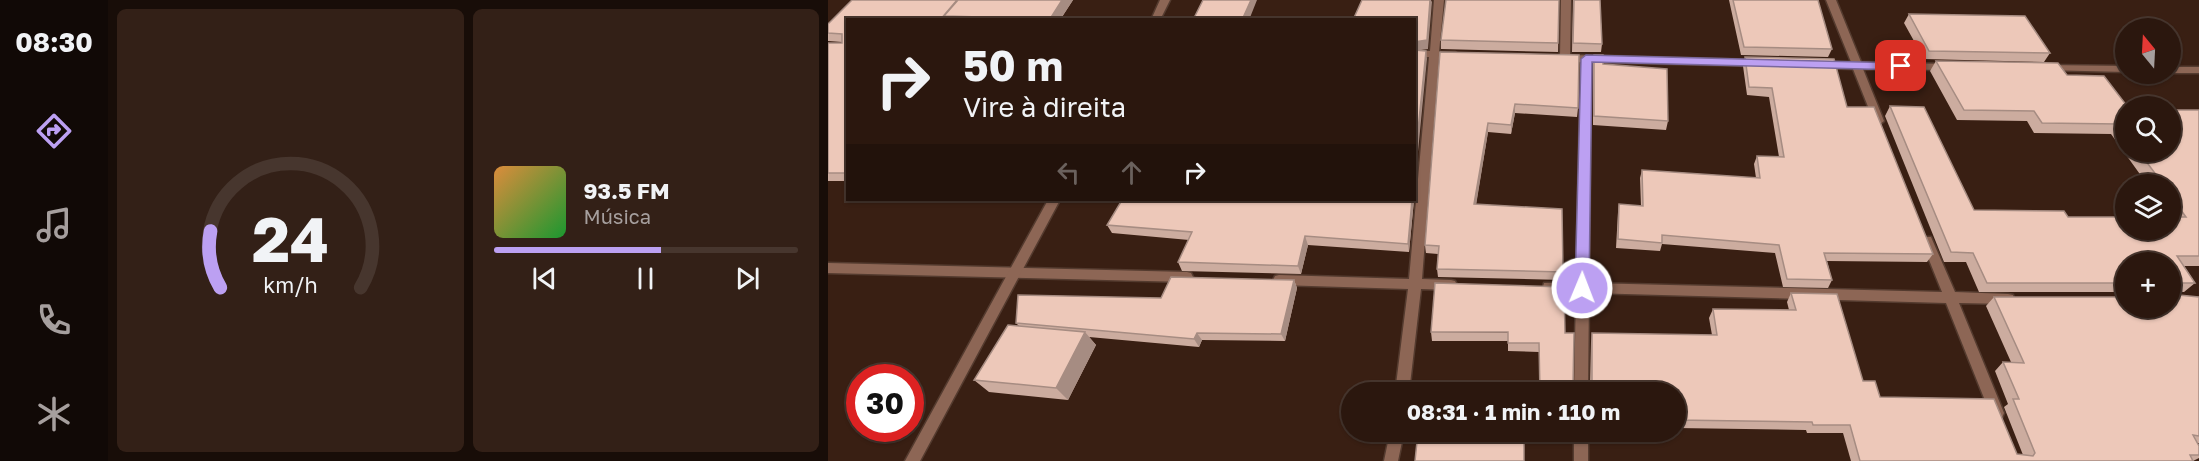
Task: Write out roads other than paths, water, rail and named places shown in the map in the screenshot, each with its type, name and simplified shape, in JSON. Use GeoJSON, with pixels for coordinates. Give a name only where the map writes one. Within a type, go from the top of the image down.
{"type":"FeatureCollection","features":[{"type":"Feature","properties":{"kind":"street"},"geometry":{"type":"LineString","coordinates":[[1156,18],[1165,0]]}},
{"type":"Feature","properties":{"kind":"street"},"geometry":{"type":"LineString","coordinates":[[1403,382],[1415,284],[1439,0]]}},
{"type":"Feature","properties":{"kind":"street"},"geometry":{"type":"LineString","coordinates":[[1564,58],[1566,0]]}},
{"type":"Feature","properties":{"kind":"street"},"geometry":{"type":"LineString","coordinates":[[1831,0],[1883,132]]}},
{"type":"Feature","properties":{"kind":"street"},"geometry":{"type":"LineString","coordinates":[[1416,54],[1471,55]]}},
{"type":"Feature","properties":{"kind":"street"},"geometry":{"type":"LineString","coordinates":[[1553,57],[1774,63]]}},
{"type":"Feature","properties":{"kind":"street"},"geometry":{"type":"LineString","coordinates":[[1581,382],[1586,59]]}},
{"type":"Feature","properties":{"kind":"street"},"geometry":{"type":"LineString","coordinates":[[1809,64],[1962,67]]}},
{"type":"Feature","properties":{"kind":"street"},"geometry":{"type":"LineString","coordinates":[[2032,68],[2115,69]]}},
{"type":"Feature","properties":{"kind":"street"},"geometry":{"type":"LineString","coordinates":[[2181,70],[2199,70]]}},
{"type":"Feature","properties":{"kind":"street"},"geometry":{"type":"LineString","coordinates":[[912,461],[1012,273],[1053,201]]}},
{"type":"Feature","properties":{"kind":"street"},"geometry":{"type":"LineString","coordinates":[[1924,232],[2003,429]]}},
{"type":"Feature","properties":{"kind":"street"},"geometry":{"type":"LineString","coordinates":[[828,268],[1201,278]]}},
{"type":"Feature","properties":{"kind":"street"},"geometry":{"type":"LineString","coordinates":[[1261,279],[1462,285]]}},
{"type":"Feature","properties":{"kind":"street"},"geometry":{"type":"LineString","coordinates":[[1534,287],[2021,299]]}},
{"type":"Feature","properties":{"kind":"street"},"geometry":{"type":"LineString","coordinates":[[1391,461],[1395,442]]}},
{"type":"Feature","properties":{"kind":"street"},"geometry":{"type":"LineString","coordinates":[[1581,442],[1581,461]]}}]}
